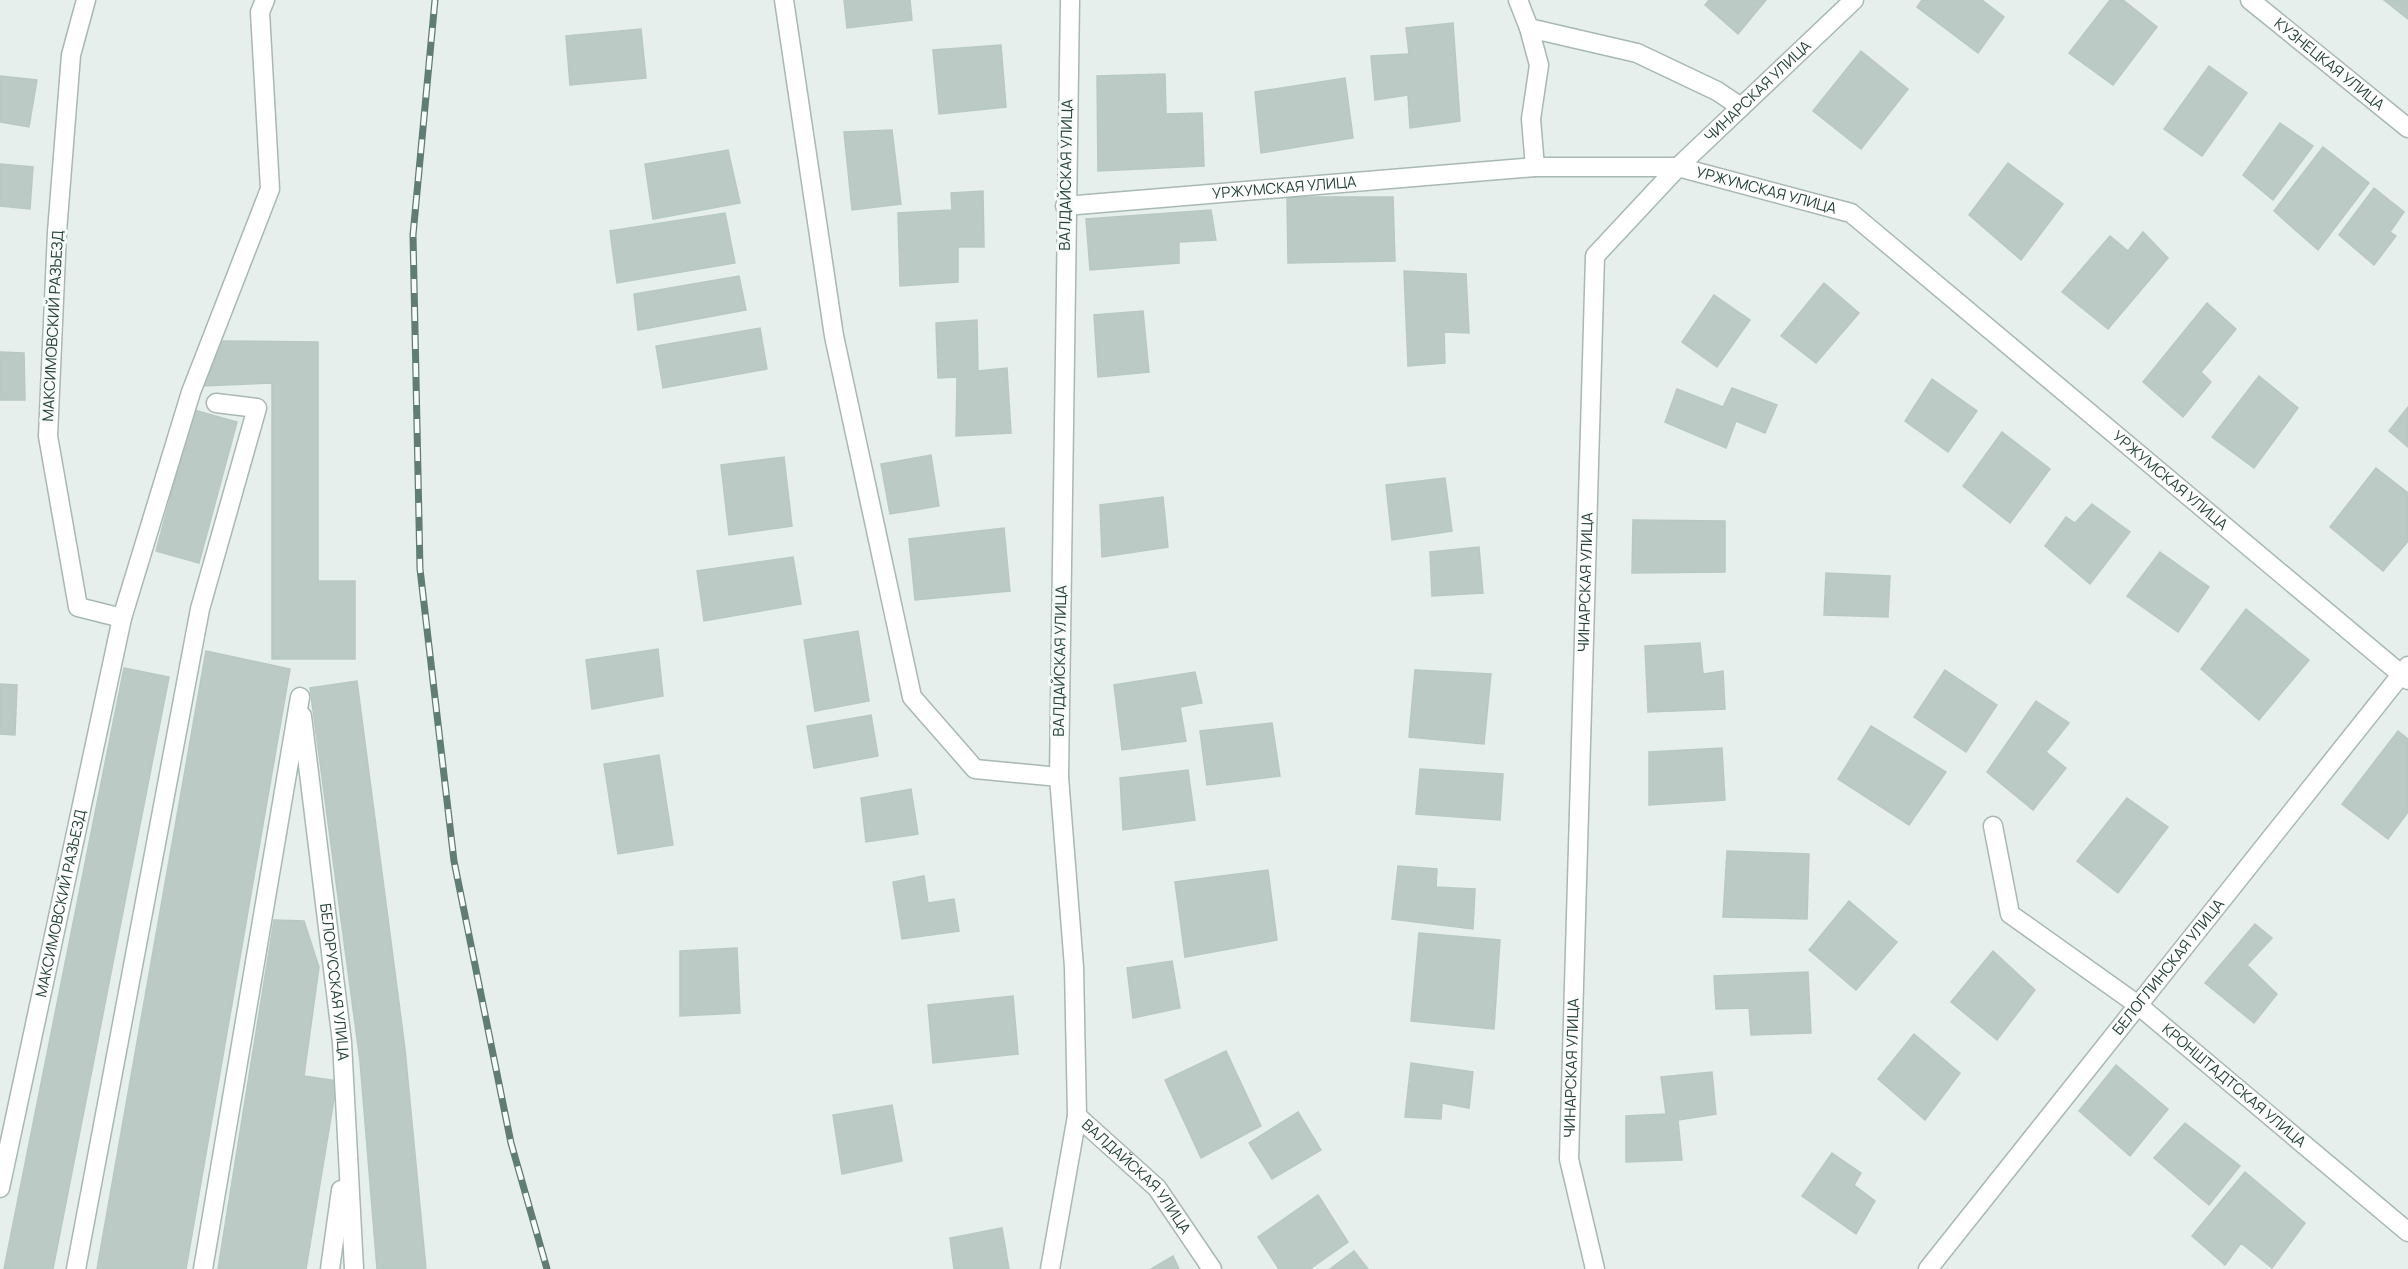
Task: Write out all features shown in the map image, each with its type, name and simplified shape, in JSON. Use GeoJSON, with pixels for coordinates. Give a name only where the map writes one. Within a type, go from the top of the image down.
{"type":"FeatureCollection","features":[{"type":"Feature","properties":{"kind":"street","name":"МАКСИМОВСКИЙ РАЗЪЕЗД"},"geometry":{"type":"LineString","coordinates":[[86,0],[70,56],[57,232],[48,436],[78,607],[122,618]]}},
{"type":"Feature","properties":{"kind":"street","name":"МАКСИМОВСКИЙ РАЗЪЕЗД"},"geometry":{"type":"LineString","coordinates":[[0,1188],[122,618],[191,392],[270,189],[260,12],[265,0]]}},
{"type":"Feature","properties":{"kind":"street"},"geometry":{"type":"LineString","coordinates":[[784,0],[834,336],[912,697],[975,769],[1059,777]]}},
{"type":"Feature","properties":{"kind":"street","name":"ВАЛДАЙСКАЯ УЛИЦА"},"geometry":{"type":"LineString","coordinates":[[1070,0],[1065,206],[1059,777],[1074,968],[1077,1116],[1157,1188],[1212,1269]]}},
{"type":"Feature","properties":{"kind":"street"},"geometry":{"type":"LineString","coordinates":[[1518,0],[1529,28],[1539,65],[1531,119],[1534,167]]}},
{"type":"Feature","properties":{"kind":"street","name":"ЧИНАРСКАЯ УЛИЦА"},"geometry":{"type":"LineString","coordinates":[[1595,1269],[1569,1159],[1595,256],[1678,167],[1854,0]]}},
{"type":"Feature","properties":{"kind":"street","name":"КУЗНЕЦКАЯ УЛИЦА"},"geometry":{"type":"LineString","coordinates":[[2250,0],[2408,128]]}},
{"type":"Feature","properties":{"kind":"street"},"geometry":{"type":"LineString","coordinates":[[1529,28],[1637,53],[1717,91],[1741,107]]}},
{"type":"Feature","properties":{"kind":"street","name":"УРЖУМСКАЯ УЛИЦА"},"geometry":{"type":"LineString","coordinates":[[1065,206],[1534,167],[1678,167],[1851,213],[2406,674]]}},
{"type":"Feature","properties":{"kind":"street"},"geometry":{"type":"LineString","coordinates":[[76,1269],[200,609],[257,408],[216,403]]}},
{"type":"Feature","properties":{"kind":"street","name":"БЕЛОГЛИНСКАЯ УЛИЦА"},"geometry":{"type":"LineString","coordinates":[[1928,1269],[2406,674]]}},
{"type":"Feature","properties":{"kind":"street","name":"БЕЛОРУССКАЯ УЛИЦА"},"geometry":{"type":"LineString","coordinates":[[203,1269],[300,697],[342,1042],[354,1269]]}},
{"type":"Feature","properties":{"kind":"street","name":"КРОНШТАДТСКАЯ УЛИЦА"},"geometry":{"type":"LineString","coordinates":[[1993,826],[2010,914],[2138,1005],[2408,1232]]}},
{"type":"Feature","properties":{"kind":"street"},"geometry":{"type":"LineString","coordinates":[[1050,1269],[1077,1116]]}},
{"type":"Feature","properties":{"kind":"street"},"geometry":{"type":"LineString","coordinates":[[330,1269],[347,1150]]}},
{"type":"Feature","properties":{"kind":"building"},"geometry":{"type":"Polygon","coordinates":[[[844,0],[910,0],[912,20],[847,28],[844,0]]]}},
{"type":"Feature","properties":{"kind":"building"},"geometry":{"type":"Polygon","coordinates":[[[1709,0],[1766,0],[1738,34],[1705,5],[1709,0]]]}},
{"type":"Feature","properties":{"kind":"building"},"geometry":{"type":"Polygon","coordinates":[[[1922,0],[1982,0],[2004,17],[1978,53],[1917,7],[1922,0]]]}},
{"type":"Feature","properties":{"kind":"building"},"geometry":{"type":"Polygon","coordinates":[[[2110,0],[2123,0],[2157,27],[2113,85],[2069,53],[2110,0]]]}},
{"type":"Feature","properties":{"kind":"building"},"geometry":{"type":"Polygon","coordinates":[[[2384,0],[2408,0],[2408,19],[2384,0]]]}},
{"type":"Feature","properties":{"kind":"building"},"geometry":{"type":"Polygon","coordinates":[[[1453,23],[1460,121],[1410,128],[1408,95],[1375,100],[1371,56],[1409,54],[1406,28],[1453,23]]]}},
{"type":"Feature","properties":{"kind":"building"},"geometry":{"type":"Polygon","coordinates":[[[641,29],[646,78],[570,85],[566,36],[641,29]]]}},
{"type":"Feature","properties":{"kind":"building"},"geometry":{"type":"Polygon","coordinates":[[[1001,45],[1006,107],[939,114],[933,50],[1001,45]]]}},
{"type":"Feature","properties":{"kind":"building"},"geometry":{"type":"Polygon","coordinates":[[[1861,51],[1908,89],[1861,149],[1813,111],[1861,51]]]}},
{"type":"Feature","properties":{"kind":"building"},"geometry":{"type":"Polygon","coordinates":[[[2209,66],[2247,93],[2202,156],[2164,129],[2209,66]]]}},
{"type":"Feature","properties":{"kind":"building"},"geometry":{"type":"Polygon","coordinates":[[[1165,74],[1166,114],[1202,113],[1204,166],[1098,171],[1097,76],[1165,74]]]}},
{"type":"Feature","properties":{"kind":"building"},"geometry":{"type":"Polygon","coordinates":[[[0,76],[37,80],[29,127],[0,122],[0,76]]]}},
{"type":"Feature","properties":{"kind":"building"},"geometry":{"type":"Polygon","coordinates":[[[1345,78],[1353,138],[1261,153],[1255,92],[1345,78]]]}},
{"type":"Feature","properties":{"kind":"building"},"geometry":{"type":"Polygon","coordinates":[[[2280,123],[2313,146],[2273,200],[2243,175],[2280,123]]]}},
{"type":"Feature","properties":{"kind":"building"},"geometry":{"type":"Polygon","coordinates":[[[892,130],[901,204],[852,210],[844,132],[892,130]]]}},
{"type":"Feature","properties":{"kind":"building"},"geometry":{"type":"Polygon","coordinates":[[[2323,147],[2369,183],[2318,250],[2274,211],[2323,147]]]}},
{"type":"Feature","properties":{"kind":"building"},"geometry":{"type":"Polygon","coordinates":[[[728,150],[740,203],[653,219],[645,164],[728,150]]]}},
{"type":"Feature","properties":{"kind":"building"},"geometry":{"type":"Polygon","coordinates":[[[2008,163],[2063,204],[2021,260],[1969,215],[2008,163]]]}},
{"type":"Feature","properties":{"kind":"building"},"geometry":{"type":"Polygon","coordinates":[[[0,164],[33,167],[30,209],[0,206],[0,164]]]}},
{"type":"Feature","properties":{"kind":"building"},"geometry":{"type":"Polygon","coordinates":[[[2374,188],[2404,212],[2390,232],[2396,236],[2374,265],[2339,235],[2374,188]]]}},
{"type":"Feature","properties":{"kind":"building"},"geometry":{"type":"Polygon","coordinates":[[[983,191],[984,247],[958,247],[958,282],[900,286],[898,213],[952,210],[951,193],[983,191]]]}},
{"type":"Feature","properties":{"kind":"building"},"geometry":{"type":"Polygon","coordinates":[[[1287,197],[1393,197],[1395,261],[1288,263],[1287,197]]]}},
{"type":"Feature","properties":{"kind":"building"},"geometry":{"type":"Polygon","coordinates":[[[1211,210],[1216,240],[1179,242],[1179,263],[1090,270],[1086,219],[1211,210]]]}},
{"type":"Feature","properties":{"kind":"building"},"geometry":{"type":"Polygon","coordinates":[[[725,213],[735,263],[617,283],[610,231],[725,213]]]}},
{"type":"Feature","properties":{"kind":"building"},"geometry":{"type":"Polygon","coordinates":[[[2143,232],[2168,258],[2108,329],[2062,292],[2110,236],[2128,251],[2143,232]]]}},
{"type":"Feature","properties":{"kind":"building"},"geometry":{"type":"Polygon","coordinates":[[[1404,271],[1466,274],[1469,333],[1444,332],[1445,363],[1408,366],[1404,271]]]}},
{"type":"Feature","properties":{"kind":"building"},"geometry":{"type":"Polygon","coordinates":[[[739,276],[746,310],[638,330],[634,294],[739,276]]]}},
{"type":"Feature","properties":{"kind":"building"},"geometry":{"type":"Polygon","coordinates":[[[1824,283],[1859,313],[1816,363],[1781,336],[1824,283]]]}},
{"type":"Feature","properties":{"kind":"building"},"geometry":{"type":"Polygon","coordinates":[[[1714,295],[1750,320],[1717,367],[1682,342],[1714,295]]]}},
{"type":"Feature","properties":{"kind":"building"},"geometry":{"type":"Polygon","coordinates":[[[2207,303],[2236,329],[2201,372],[2211,382],[2183,417],[2143,382],[2207,303]]]}},
{"type":"Feature","properties":{"kind":"building"},"geometry":{"type":"Polygon","coordinates":[[[1143,311],[1149,372],[1098,377],[1094,315],[1143,311]]]}},
{"type":"Feature","properties":{"kind":"building"},"geometry":{"type":"Polygon","coordinates":[[[977,320],[978,371],[1007,368],[1011,433],[956,436],[957,377],[938,378],[936,323],[977,320]]]}},
{"type":"Feature","properties":{"kind":"building"},"geometry":{"type":"Polygon","coordinates":[[[760,328],[767,369],[663,388],[656,346],[760,328]]]}},
{"type":"Feature","properties":{"kind":"building"},"geometry":{"type":"Polygon","coordinates":[[[219,341],[318,342],[318,581],[355,581],[355,659],[272,659],[272,383],[201,386],[219,341]]]}},
{"type":"Feature","properties":{"kind":"building"},"geometry":{"type":"Polygon","coordinates":[[[0,352],[24,353],[25,400],[0,400],[0,352]]]}},
{"type":"Feature","properties":{"kind":"building"},"geometry":{"type":"Polygon","coordinates":[[[2259,376],[2298,408],[2254,468],[2212,437],[2259,376]]]}},
{"type":"Feature","properties":{"kind":"building"},"geometry":{"type":"Polygon","coordinates":[[[1932,379],[1977,411],[1948,452],[1905,421],[1932,379]]]}},
{"type":"Feature","properties":{"kind":"building"},"geometry":{"type":"Polygon","coordinates":[[[1732,388],[1777,405],[1765,433],[1736,421],[1726,448],[1665,422],[1677,389],[1723,407],[1732,388]]]}},
{"type":"Feature","properties":{"kind":"building"},"geometry":{"type":"Polygon","coordinates":[[[2408,407],[2408,447],[2389,431],[2408,407]]]}},
{"type":"Feature","properties":{"kind":"building"},"geometry":{"type":"Polygon","coordinates":[[[194,410],[237,422],[199,563],[156,551],[194,410]]]}},
{"type":"Feature","properties":{"kind":"building"},"geometry":{"type":"Polygon","coordinates":[[[2002,432],[2050,469],[2010,523],[1963,486],[2002,432]]]}},
{"type":"Feature","properties":{"kind":"building"},"geometry":{"type":"Polygon","coordinates":[[[931,455],[939,506],[890,514],[881,464],[931,455]]]}},
{"type":"Feature","properties":{"kind":"building"},"geometry":{"type":"Polygon","coordinates":[[[784,457],[792,526],[729,535],[721,465],[784,457]]]}},
{"type":"Feature","properties":{"kind":"building"},"geometry":{"type":"Polygon","coordinates":[[[2376,468],[2408,493],[2408,541],[2383,571],[2330,527],[2376,468]]]}},
{"type":"Feature","properties":{"kind":"building"},"geometry":{"type":"Polygon","coordinates":[[[1445,478],[1452,531],[1392,540],[1386,485],[1445,478]]]}},
{"type":"Feature","properties":{"kind":"building"},"geometry":{"type":"Polygon","coordinates":[[[1163,497],[1168,547],[1102,557],[1100,505],[1163,497]]]}},
{"type":"Feature","properties":{"kind":"building"},"geometry":{"type":"Polygon","coordinates":[[[2092,504],[2130,532],[2090,584],[2045,546],[2066,517],[2075,523],[2092,504]]]}},
{"type":"Feature","properties":{"kind":"building"},"geometry":{"type":"Polygon","coordinates":[[[1633,520],[1725,521],[1725,572],[1632,573],[1633,520]]]}},
{"type":"Feature","properties":{"kind":"building"},"geometry":{"type":"Polygon","coordinates":[[[1004,528],[1010,591],[915,600],[909,539],[1004,528]]]}},
{"type":"Feature","properties":{"kind":"building"},"geometry":{"type":"Polygon","coordinates":[[[1479,547],[1483,593],[1432,596],[1430,552],[1479,547]]]}},
{"type":"Feature","properties":{"kind":"building"},"geometry":{"type":"Polygon","coordinates":[[[2160,552],[2209,587],[2178,632],[2127,596],[2160,552]]]}},
{"type":"Feature","properties":{"kind":"building"},"geometry":{"type":"Polygon","coordinates":[[[793,557],[801,604],[704,621],[697,571],[793,557]]]}},
{"type":"Feature","properties":{"kind":"building"},"geometry":{"type":"Polygon","coordinates":[[[1826,573],[1890,576],[1888,617],[1824,615],[1826,573]]]}},
{"type":"Feature","properties":{"kind":"building"},"geometry":{"type":"Polygon","coordinates":[[[2246,609],[2309,660],[2259,720],[2201,669],[2246,609]]]}},
{"type":"Feature","properties":{"kind":"building"},"geometry":{"type":"Polygon","coordinates":[[[858,631],[869,701],[815,711],[804,640],[858,631]]]}},
{"type":"Feature","properties":{"kind":"building"},"geometry":{"type":"Polygon","coordinates":[[[1700,643],[1703,674],[1723,671],[1725,709],[1648,712],[1645,646],[1700,643]]]}},
{"type":"Feature","properties":{"kind":"building"},"geometry":{"type":"Polygon","coordinates":[[[658,649],[663,696],[592,709],[586,660],[658,649]]]}},
{"type":"Feature","properties":{"kind":"building"},"geometry":{"type":"Polygon","coordinates":[[[206,651],[290,669],[186,1269],[97,1269],[206,651]]]}},
{"type":"Feature","properties":{"kind":"building"},"geometry":{"type":"Polygon","coordinates":[[[124,668],[169,677],[53,1269],[4,1269],[124,668]]]}},
{"type":"Feature","properties":{"kind":"building"},"geometry":{"type":"Polygon","coordinates":[[[1415,670],[1491,674],[1484,744],[1409,737],[1415,670]]]}},
{"type":"Feature","properties":{"kind":"building"},"geometry":{"type":"Polygon","coordinates":[[[1945,670],[1997,705],[1966,752],[1914,717],[1945,670]]]}},
{"type":"Feature","properties":{"kind":"building"},"geometry":{"type":"Polygon","coordinates":[[[1195,672],[1202,703],[1180,707],[1186,741],[1122,750],[1114,685],[1195,672]]]}},
{"type":"Feature","properties":{"kind":"building"},"geometry":{"type":"Polygon","coordinates":[[[357,681],[405,1049],[426,1269],[377,1269],[360,1061],[310,688],[357,681]]]}},
{"type":"Feature","properties":{"kind":"building"},"geometry":{"type":"Polygon","coordinates":[[[0,684],[17,685],[15,735],[0,734],[0,684]]]}},
{"type":"Feature","properties":{"kind":"building"},"geometry":{"type":"Polygon","coordinates":[[[2036,701],[2069,723],[2046,752],[2066,768],[2033,810],[1987,772],[2036,701]]]}},
{"type":"Feature","properties":{"kind":"building"},"geometry":{"type":"Polygon","coordinates":[[[871,715],[878,756],[814,768],[807,726],[871,715]]]}},
{"type":"Feature","properties":{"kind":"building"},"geometry":{"type":"Polygon","coordinates":[[[1272,723],[1280,776],[1207,785],[1200,731],[1272,723]]]}},
{"type":"Feature","properties":{"kind":"building"},"geometry":{"type":"Polygon","coordinates":[[[1871,726],[1946,772],[1909,825],[1838,779],[1871,726]]]}},
{"type":"Feature","properties":{"kind":"building"},"geometry":{"type":"Polygon","coordinates":[[[2398,731],[2408,739],[2408,812],[2388,839],[2342,804],[2398,731]]]}},
{"type":"Feature","properties":{"kind":"building"},"geometry":{"type":"Polygon","coordinates":[[[1722,748],[1725,800],[1649,805],[1649,752],[1722,748]]]}},
{"type":"Feature","properties":{"kind":"building"},"geometry":{"type":"Polygon","coordinates":[[[659,755],[673,845],[618,854],[604,764],[659,755]]]}},
{"type":"Feature","properties":{"kind":"building"},"geometry":{"type":"Polygon","coordinates":[[[1420,769],[1503,774],[1500,820],[1416,814],[1420,769]]]}},
{"type":"Feature","properties":{"kind":"building"},"geometry":{"type":"Polygon","coordinates":[[[1188,770],[1195,820],[1123,830],[1120,778],[1188,770]]]}},
{"type":"Feature","properties":{"kind":"building"},"geometry":{"type":"Polygon","coordinates":[[[911,789],[918,834],[866,842],[861,798],[911,789]]]}},
{"type":"Feature","properties":{"kind":"building"},"geometry":{"type":"Polygon","coordinates":[[[2127,798],[2168,827],[2118,893],[2077,861],[2127,798]]]}},
{"type":"Feature","properties":{"kind":"building"},"geometry":{"type":"Polygon","coordinates":[[[1727,851],[1809,854],[1807,919],[1723,917],[1727,851]]]}},
{"type":"Feature","properties":{"kind":"building"},"geometry":{"type":"Polygon","coordinates":[[[1398,866],[1437,869],[1436,887],[1475,889],[1473,929],[1392,919],[1398,866]]]}},
{"type":"Feature","properties":{"kind":"building"},"geometry":{"type":"Polygon","coordinates":[[[1268,870],[1277,940],[1185,957],[1175,882],[1268,870]]]}},
{"type":"Feature","properties":{"kind":"building"},"geometry":{"type":"Polygon","coordinates":[[[924,876],[928,903],[954,899],[959,931],[902,939],[893,882],[924,876]]]}},
{"type":"Feature","properties":{"kind":"building"},"geometry":{"type":"Polygon","coordinates":[[[1849,901],[1897,942],[1856,990],[1809,950],[1849,901]]]}},
{"type":"Feature","properties":{"kind":"building"},"geometry":{"type":"Polygon","coordinates":[[[274,920],[304,921],[319,967],[304,1076],[337,1081],[306,1269],[218,1269],[274,920]]]}},
{"type":"Feature","properties":{"kind":"building"},"geometry":{"type":"Polygon","coordinates":[[[2255,924],[2272,938],[2247,965],[2277,994],[2254,1023],[2205,983],[2255,924]]]}},
{"type":"Feature","properties":{"kind":"building"},"geometry":{"type":"Polygon","coordinates":[[[1419,933],[1500,940],[1494,1029],[1411,1021],[1419,933]]]}},
{"type":"Feature","properties":{"kind":"building"},"geometry":{"type":"Polygon","coordinates":[[[737,948],[740,1013],[680,1016],[680,951],[737,948]]]}},
{"type":"Feature","properties":{"kind":"building"},"geometry":{"type":"Polygon","coordinates":[[[1993,951],[2035,990],[1997,1040],[1951,1002],[1993,951]]]}},
{"type":"Feature","properties":{"kind":"building"},"geometry":{"type":"Polygon","coordinates":[[[1172,961],[1180,1008],[1133,1018],[1127,968],[1172,961]]]}},
{"type":"Feature","properties":{"kind":"building"},"geometry":{"type":"Polygon","coordinates":[[[1808,972],[1811,1033],[1751,1035],[1749,1008],[1716,1009],[1714,976],[1808,972]]]}},
{"type":"Feature","properties":{"kind":"building"},"geometry":{"type":"Polygon","coordinates":[[[1013,996],[1018,1054],[933,1063],[928,1005],[1013,996]]]}},
{"type":"Feature","properties":{"kind":"building"},"geometry":{"type":"Polygon","coordinates":[[[1914,1034],[1960,1073],[1925,1120],[1878,1079],[1914,1034]]]}},
{"type":"Feature","properties":{"kind":"building"},"geometry":{"type":"Polygon","coordinates":[[[1226,1051],[1261,1126],[1201,1158],[1165,1080],[1226,1051]]]}},
{"type":"Feature","properties":{"kind":"building"},"geometry":{"type":"Polygon","coordinates":[[[1411,1063],[1473,1072],[1469,1108],[1442,1103],[1441,1119],[1405,1117],[1411,1063]]]}},
{"type":"Feature","properties":{"kind":"building"},"geometry":{"type":"Polygon","coordinates":[[[2116,1065],[2168,1109],[2130,1156],[2079,1111],[2116,1065]]]}},
{"type":"Feature","properties":{"kind":"building"},"geometry":{"type":"Polygon","coordinates":[[[1712,1072],[1716,1114],[1678,1120],[1682,1160],[1626,1162],[1626,1116],[1666,1114],[1661,1077],[1712,1072]]]}},
{"type":"Feature","properties":{"kind":"building"},"geometry":{"type":"Polygon","coordinates":[[[892,1105],[902,1161],[842,1174],[833,1115],[892,1105]]]}},
{"type":"Feature","properties":{"kind":"building"},"geometry":{"type":"Polygon","coordinates":[[[1298,1112],[1321,1150],[1272,1179],[1249,1143],[1298,1112]]]}},
{"type":"Feature","properties":{"kind":"building"},"geometry":{"type":"Polygon","coordinates":[[[2185,1123],[2240,1166],[2209,1205],[2154,1158],[2185,1123]]]}},
{"type":"Feature","properties":{"kind":"building"},"geometry":{"type":"Polygon","coordinates":[[[1832,1153],[1861,1173],[1854,1185],[1875,1201],[1856,1234],[1802,1196],[1832,1153]]]}},
{"type":"Feature","properties":{"kind":"building"},"geometry":{"type":"Polygon","coordinates":[[[2245,1172],[2305,1223],[2272,1268],[2241,1243],[2225,1265],[2192,1236],[2245,1172]]]}},
{"type":"Feature","properties":{"kind":"building"},"geometry":{"type":"Polygon","coordinates":[[[1318,1195],[1348,1242],[1310,1269],[1279,1269],[1258,1237],[1318,1195]]]}},
{"type":"Feature","properties":{"kind":"building"},"geometry":{"type":"Polygon","coordinates":[[[1002,1228],[1009,1269],[954,1269],[950,1238],[1002,1228]]]}},
{"type":"Feature","properties":{"kind":"building"},"geometry":{"type":"Polygon","coordinates":[[[1354,1251],[1368,1269],[1330,1269],[1354,1251]]]}},
{"type":"Feature","properties":{"kind":"building"},"geometry":{"type":"Polygon","coordinates":[[[1173,1256],[1179,1269],[1151,1269],[1173,1256]]]}},
{"type":"Feature","properties":{"kind":"railway"},"geometry":{"type":"LineString","coordinates":[[435,0],[413,235],[420,569],[454,861],[511,1143],[547,1269]]}}]}
